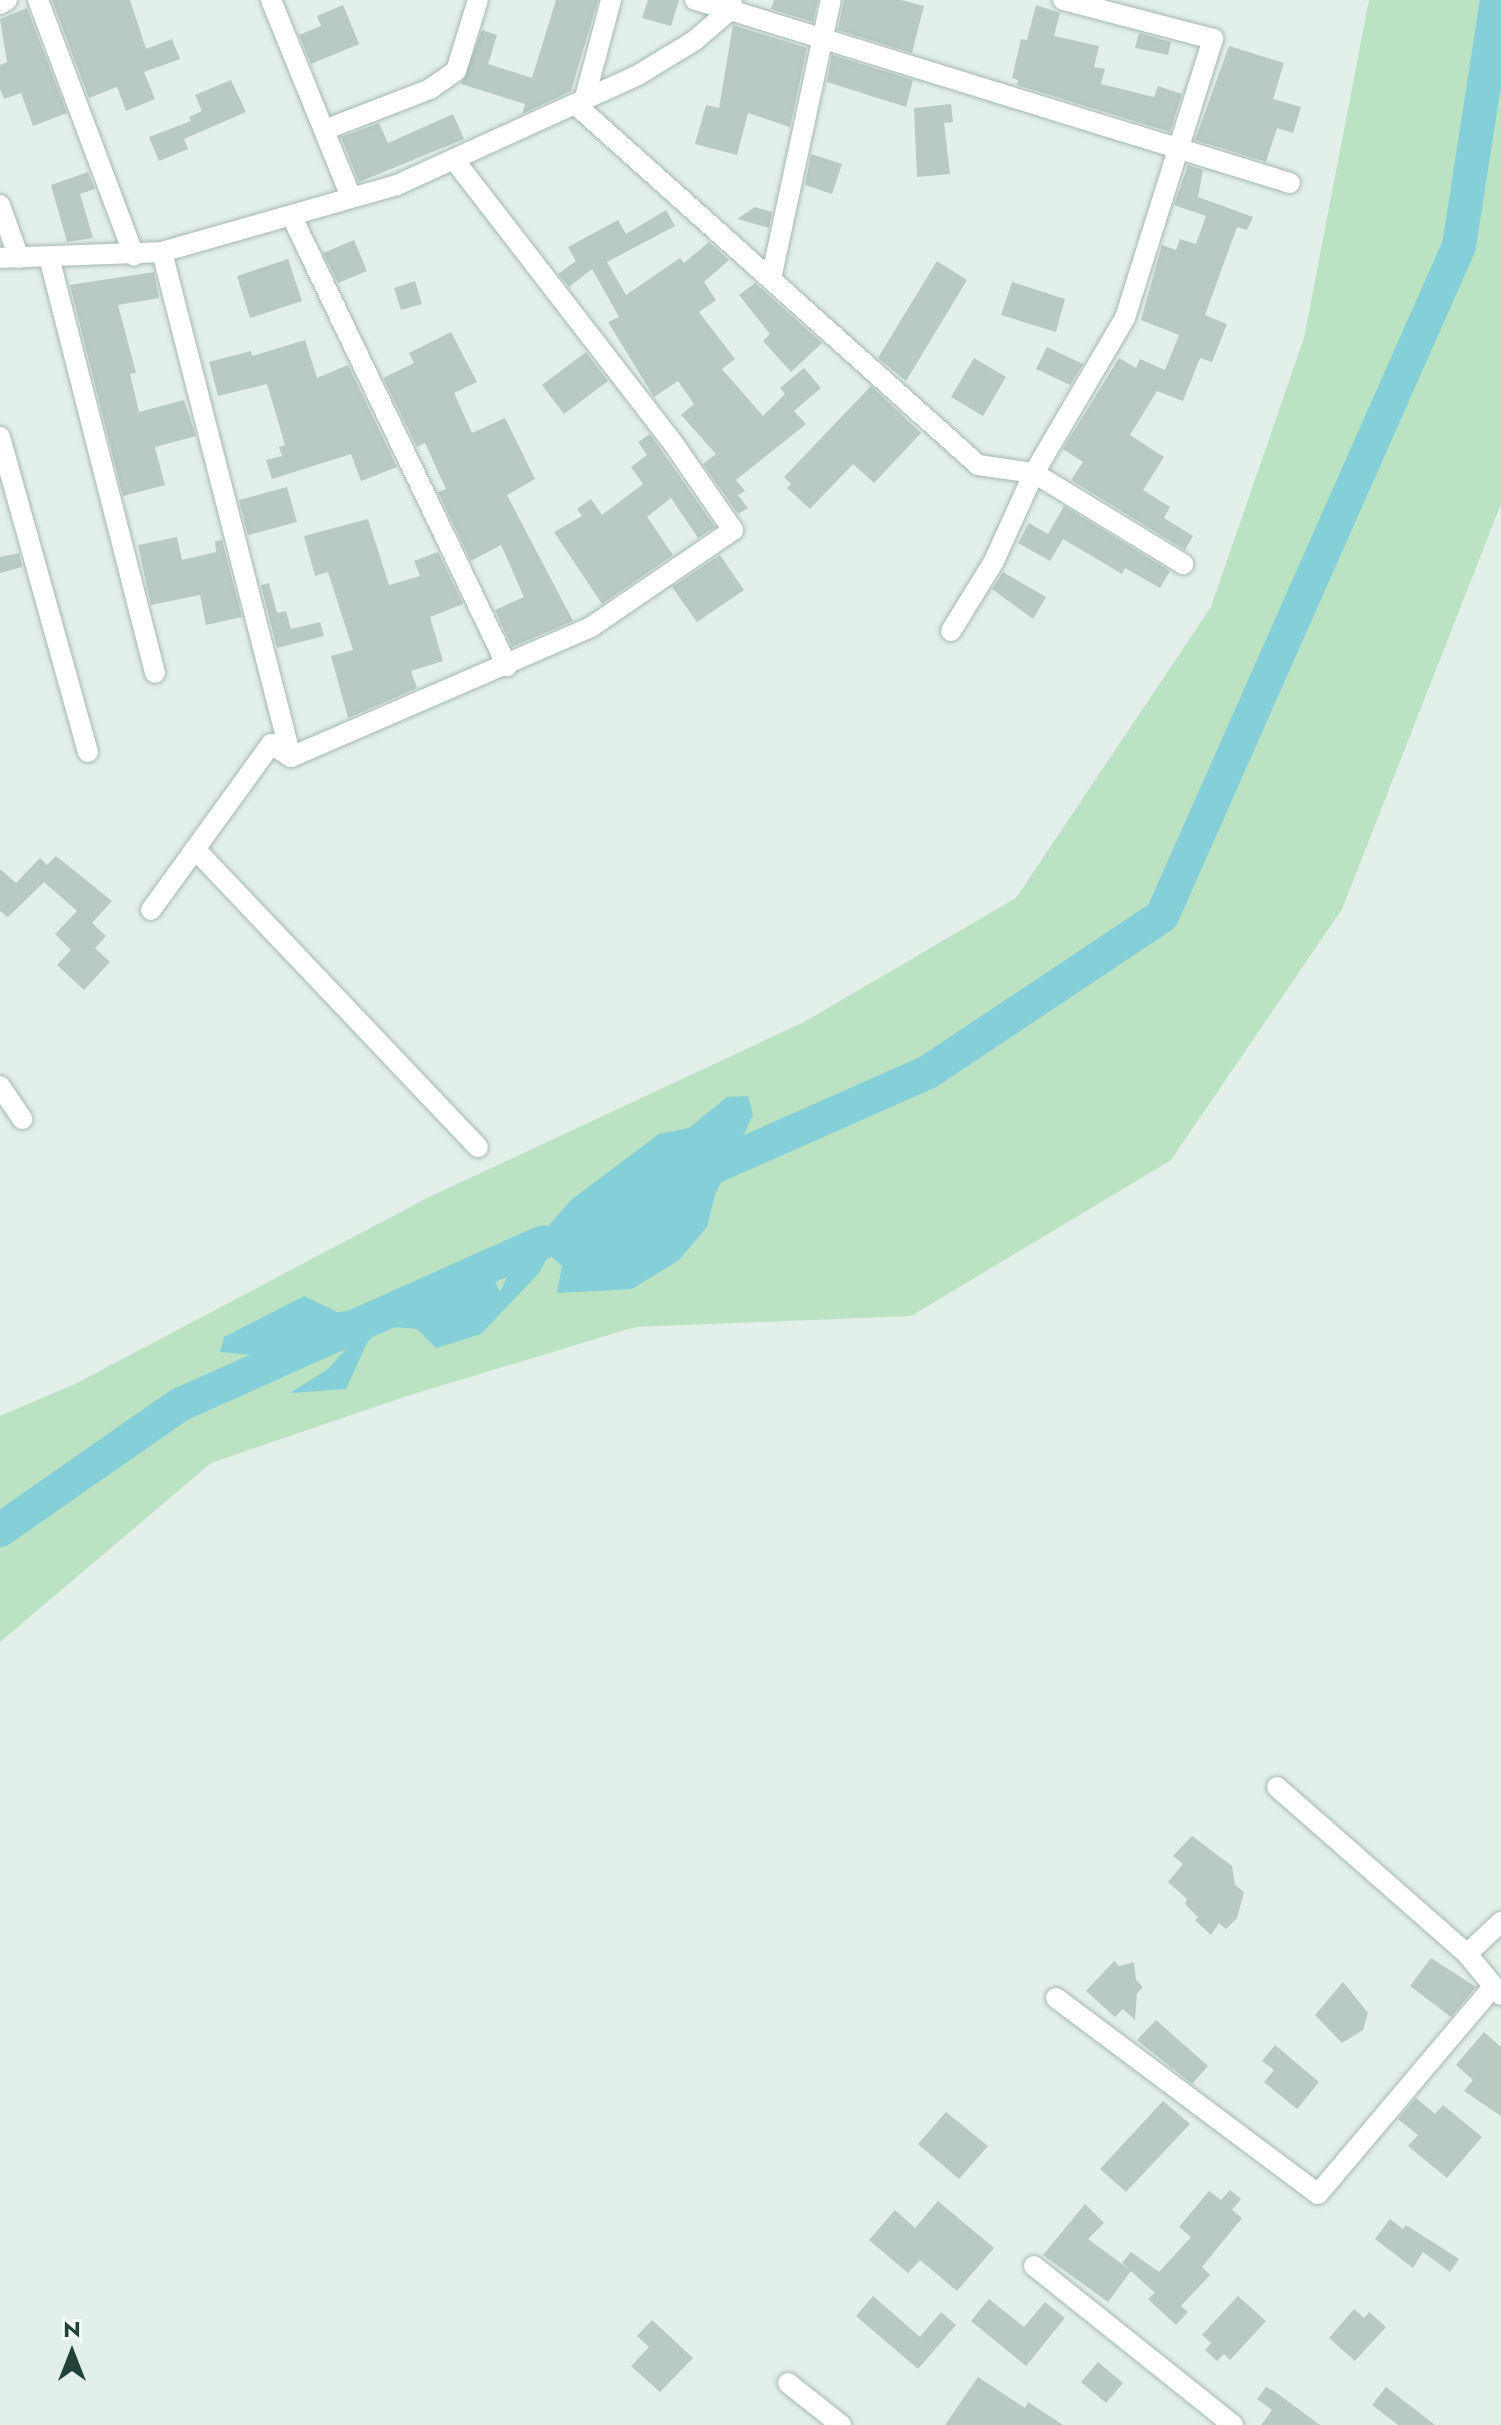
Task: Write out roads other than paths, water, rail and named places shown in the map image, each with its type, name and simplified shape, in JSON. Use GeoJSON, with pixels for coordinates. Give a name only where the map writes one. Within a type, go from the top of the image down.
{"type":"FeatureCollection","features":[{"type":"Feature","properties":{"kind":"street"},"geometry":{"type":"LineString","coordinates":[[0,4],[7,0]]}},
{"type":"Feature","properties":{"kind":"street"},"geometry":{"type":"LineString","coordinates":[[38,0],[134,256]]}},
{"type":"Feature","properties":{"kind":"street"},"geometry":{"type":"LineString","coordinates":[[271,0],[351,197]]}},
{"type":"Feature","properties":{"kind":"street"},"geometry":{"type":"LineString","coordinates":[[324,130],[430,89],[456,71],[478,0]]}},
{"type":"Feature","properties":{"kind":"street"},"geometry":{"type":"LineString","coordinates":[[580,102],[611,0]]}},
{"type":"Feature","properties":{"kind":"street"},"geometry":{"type":"LineString","coordinates":[[695,0],[731,5],[822,38],[1290,183]]}},
{"type":"Feature","properties":{"kind":"street"},"geometry":{"type":"LineString","coordinates":[[771,279],[831,0]]}},
{"type":"Feature","properties":{"kind":"street"},"geometry":{"type":"LineString","coordinates":[[951,631],[994,561],[1034,473],[1125,318],[1181,150],[1213,39],[1063,0]]}},
{"type":"Feature","properties":{"kind":"street"},"geometry":{"type":"LineString","coordinates":[[0,205],[10,258],[134,256],[162,252],[292,217],[454,160],[580,102],[694,41],[731,5]]}},
{"type":"Feature","properties":{"kind":"street"},"geometry":{"type":"LineString","coordinates":[[580,102],[978,465],[1034,473],[1183,564]]}},
{"type":"Feature","properties":{"kind":"street"},"geometry":{"type":"LineString","coordinates":[[291,757],[591,627],[733,530],[673,443],[454,160]]}},
{"type":"Feature","properties":{"kind":"street"},"geometry":{"type":"LineString","coordinates":[[292,217],[507,666]]}},
{"type":"Feature","properties":{"kind":"street"},"geometry":{"type":"LineString","coordinates":[[162,252],[291,757]]}},
{"type":"Feature","properties":{"kind":"street"},"geometry":{"type":"LineString","coordinates":[[49,257],[155,673]]}},
{"type":"Feature","properties":{"kind":"street"},"geometry":{"type":"LineString","coordinates":[[0,437],[88,752]]}},
{"type":"Feature","properties":{"kind":"street"},"geometry":{"type":"LineString","coordinates":[[151,910],[271,744],[291,757]]}},
{"type":"Feature","properties":{"kind":"street"},"geometry":{"type":"LineString","coordinates":[[195,849],[478,1147]]}},
{"type":"Feature","properties":{"kind":"street"},"geometry":{"type":"LineString","coordinates":[[0,1086],[22,1119]]}},
{"type":"Feature","properties":{"kind":"street"},"geometry":{"type":"LineString","coordinates":[[1056,1998],[1318,2194],[1497,1992],[1467,1954],[1277,1787]]}},
{"type":"Feature","properties":{"kind":"street"},"geometry":{"type":"LineString","coordinates":[[1467,1954],[1501,1922]]}},
{"type":"Feature","properties":{"kind":"street"},"geometry":{"type":"LineString","coordinates":[[1034,2266],[1233,2425]]}},
{"type":"Feature","properties":{"kind":"street"},"geometry":{"type":"LineString","coordinates":[[788,2383],[841,2425]]}},
{"type":"Feature","properties":{"kind":"water"},"geometry":{"type":"Polygon","coordinates":[[[748,1096],[753,1115],[715,1195],[707,1227],[679,1260],[632,1289],[557,1293],[562,1266],[549,1254],[539,1273],[481,1334],[436,1348],[417,1329],[382,1326],[367,1343],[346,1389],[290,1393],[328,1369],[347,1348],[336,1340],[308,1343],[301,1356],[290,1359],[220,1352],[224,1337],[304,1296],[337,1312],[423,1306],[446,1291],[463,1269],[487,1264],[500,1292],[509,1273],[499,1260],[537,1239],[571,1200],[659,1134],[689,1128],[727,1097],[748,1096]]]}},
{"type":"Feature","properties":{"kind":"waterway"},"geometry":{"type":"LineString","coordinates":[[689,1178],[928,1072],[1162,916],[1459,246],[1497,0]]}},
{"type":"Feature","properties":{"kind":"waterway"},"geometry":{"type":"LineString","coordinates":[[0,1530],[179,1405],[542,1243]]}}]}
